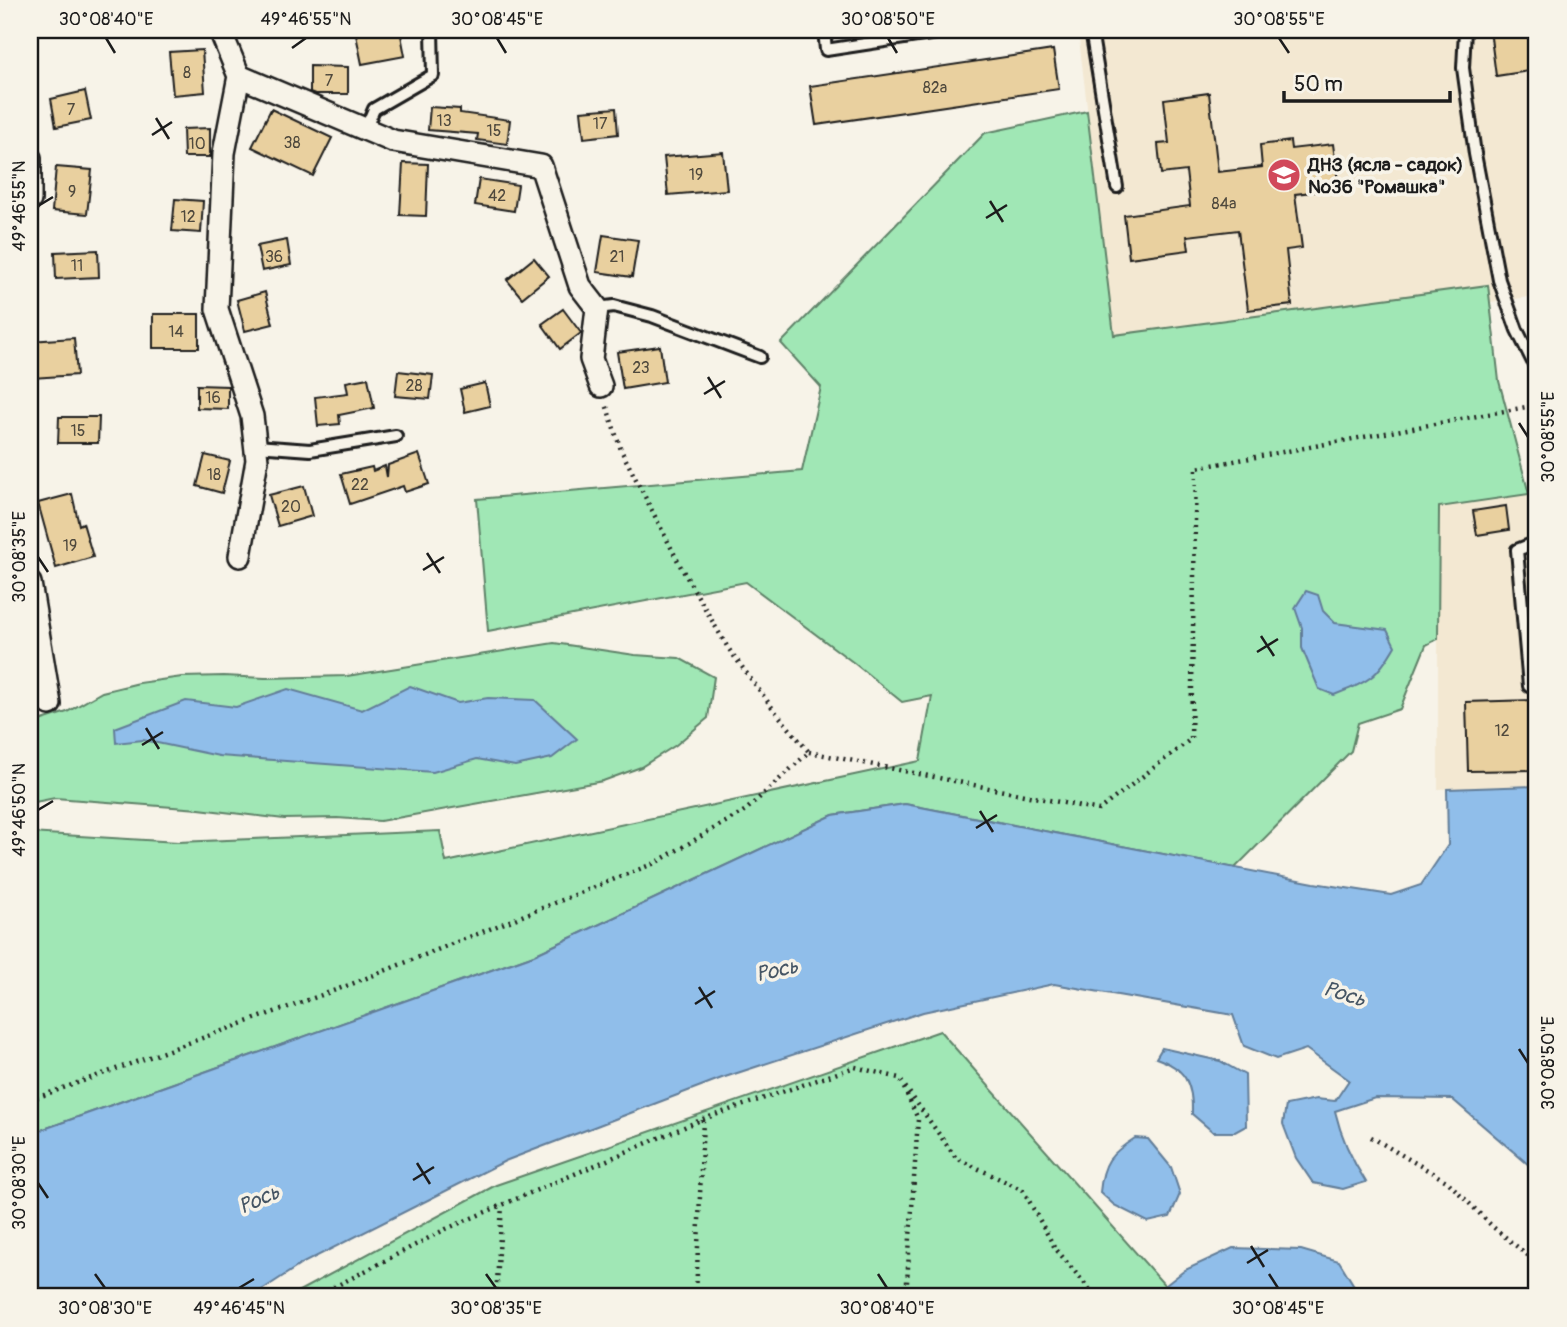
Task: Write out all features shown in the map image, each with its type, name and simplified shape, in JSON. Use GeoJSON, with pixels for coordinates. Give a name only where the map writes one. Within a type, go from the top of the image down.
{"type":"FeatureCollection","features":[{"type":"Feature","properties":{"kind":"street"},"geometry":{"type":"LineString","coordinates":[[220,30],[239,76],[224,153],[217,309],[252,416],[257,460],[240,556]]}},
{"type":"Feature","properties":{"kind":"street"},"geometry":{"type":"LineString","coordinates":[[239,76],[393,141],[541,166],[580,286],[597,308],[592,359],[601,386]]}},
{"type":"Feature","properties":{"kind":"street"},"geometry":{"type":"LineString","coordinates":[[30,158],[30,200]]}},
{"type":"Feature","properties":{"kind":"street"},"geometry":{"type":"LineString","coordinates":[[30,583],[50,704]]}},
{"type":"Feature","properties":{"kind":"lane"},"geometry":{"type":"LineString","coordinates":[[365,130],[374,109],[433,75],[432,30]]}},
{"type":"Feature","properties":{"kind":"lane"},"geometry":{"type":"LineString","coordinates":[[824,30],[826,50],[956,30]]}},
{"type":"Feature","properties":{"kind":"lane"},"geometry":{"type":"LineString","coordinates":[[1091,30],[1117,187]]}},
{"type":"Feature","properties":{"kind":"lane"},"geometry":{"type":"LineString","coordinates":[[1465,30],[1463,68],[1475,154],[1499,280],[1517,330],[1537,370]]}},
{"type":"Feature","properties":{"kind":"lane"},"geometry":{"type":"LineString","coordinates":[[597,308],[614,306],[652,316],[760,358]]}},
{"type":"Feature","properties":{"kind":"lane"},"geometry":{"type":"LineString","coordinates":[[256,446],[310,450],[396,436]]}},
{"type":"Feature","properties":{"kind":"lane"},"geometry":{"type":"LineString","coordinates":[[1529,686],[1517,550],[1537,542]]}},
{"type":"Feature","properties":{"kind":"path"},"geometry":{"type":"LineString","coordinates":[[601,386],[621,450],[688,580],[728,648],[774,710],[810,752],[1099,810],[1191,739],[1196,468],[1537,405]]}},
{"type":"Feature","properties":{"kind":"path"},"geometry":{"type":"LineString","coordinates":[[30,1100],[344,987],[655,863],[746,810],[810,752]]}},
{"type":"Feature","properties":{"kind":"path"},"geometry":{"type":"LineString","coordinates":[[315,1297],[446,1229],[703,1119],[855,1067],[899,1078],[956,1158],[1023,1190],[1055,1248],[1096,1297]]}},
{"type":"Feature","properties":{"kind":"path"},"geometry":{"type":"LineString","coordinates":[[899,1078],[918,1119],[906,1297]]}},
{"type":"Feature","properties":{"kind":"path"},"geometry":{"type":"LineString","coordinates":[[696,1297],[703,1119]]}},
{"type":"Feature","properties":{"kind":"path"},"geometry":{"type":"LineString","coordinates":[[1371,1137],[1448,1182],[1493,1227],[1531,1258],[1537,1269]]}},
{"type":"Feature","properties":{"kind":"path"},"geometry":{"type":"LineString","coordinates":[[496,1297],[502,1206]]}},
{"type":"Feature","properties":{"kind":"shaded area","name":"ДНЗ (ясла - садок) №36 \"Ромашка\""},"geometry":{"type":"Polygon","coordinates":[[[1078,30],[1537,30],[1537,296],[1490,302],[1487,285],[1114,335],[1078,30]]]}},
{"type":"Feature","properties":{"kind":"shaded area"},"geometry":{"type":"Polygon","coordinates":[[[1529,494],[1537,514],[1537,786],[1438,789],[1438,507],[1529,494]]]}},
{"type":"Feature","properties":{"kind":"green space"},"geometry":{"type":"Polygon","coordinates":[[[1087,111],[1114,335],[1488,285],[1499,381],[1529,494],[1439,507],[1438,639],[1426,645],[1400,709],[1358,723],[1351,751],[1235,868],[905,804],[833,815],[534,955],[30,1134],[30,833],[178,842],[440,831],[446,862],[920,761],[932,696],[902,702],[746,582],[488,631],[477,499],[802,471],[821,387],[781,343],[985,133],[1087,111]]]}},
{"type":"Feature","properties":{"kind":"green space"},"geometry":{"type":"Polygon","coordinates":[[[554,643],[635,655],[679,658],[714,677],[708,718],[676,745],[641,767],[603,781],[380,821],[337,818],[284,819],[199,809],[55,798],[30,803],[30,724],[67,712],[102,692],[182,677],[347,676],[554,643]]]}},
{"type":"Feature","properties":{"kind":"green space"},"geometry":{"type":"Polygon","coordinates":[[[940,1031],[1175,1297],[288,1297],[496,1185],[940,1031]]]}},
{"type":"Feature","properties":{"kind":"water"},"geometry":{"type":"Polygon","coordinates":[[[1306,591],[1318,595],[1323,611],[1335,623],[1387,630],[1395,646],[1371,678],[1334,695],[1319,689],[1302,648],[1302,628],[1295,608],[1306,591]]]}},
{"type":"Feature","properties":{"kind":"water"},"geometry":{"type":"Polygon","coordinates":[[[410,686],[458,703],[488,698],[535,700],[577,739],[552,758],[515,766],[477,759],[433,772],[219,756],[143,740],[116,743],[115,728],[186,701],[236,707],[288,689],[362,710],[410,686]]]}},
{"type":"Feature","properties":{"kind":"water","name":"Рось"},"geometry":{"type":"Polygon","coordinates":[[[1537,786],[1538,864],[1532,912],[1537,935],[1537,1172],[1452,1099],[1375,1098],[1335,1111],[1347,1148],[1366,1182],[1343,1189],[1313,1183],[1296,1158],[1283,1124],[1286,1105],[1316,1099],[1335,1101],[1349,1080],[1306,1049],[1276,1059],[1244,1046],[1233,1015],[1054,984],[923,1012],[722,1078],[505,1161],[303,1263],[251,1297],[30,1297],[30,1134],[534,955],[833,815],[905,804],[1314,883],[1391,895],[1421,885],[1448,845],[1447,789],[1537,786]]]}},
{"type":"Feature","properties":{"kind":"water"},"geometry":{"type":"Polygon","coordinates":[[[1162,1048],[1220,1061],[1245,1075],[1246,1126],[1235,1132],[1213,1132],[1192,1114],[1191,1094],[1185,1078],[1174,1067],[1156,1058],[1162,1048]]]}},
{"type":"Feature","properties":{"kind":"water"},"geometry":{"type":"Polygon","coordinates":[[[1135,1138],[1148,1139],[1171,1167],[1180,1194],[1170,1217],[1148,1222],[1114,1205],[1100,1192],[1103,1173],[1109,1160],[1135,1138]]]}},
{"type":"Feature","properties":{"kind":"water"},"geometry":{"type":"Polygon","coordinates":[[[1233,1248],[1301,1250],[1339,1261],[1361,1297],[1159,1297],[1157,1292],[1185,1270],[1233,1248]]]}},
{"type":"Feature","properties":{"kind":"building"},"geometry":{"type":"Polygon","coordinates":[[[355,30],[400,30],[405,56],[362,64],[355,30]]]}},
{"type":"Feature","properties":{"kind":"building"},"geometry":{"type":"Polygon","coordinates":[[[1490,30],[1530,30],[1535,70],[1496,76],[1490,30]]]}},
{"type":"Feature","properties":{"kind":"building"},"geometry":{"type":"Polygon","coordinates":[[[202,50],[205,92],[173,95],[169,52],[202,50]]]}},
{"type":"Feature","properties":{"kind":"building"},"geometry":{"type":"Polygon","coordinates":[[[1053,50],[1059,89],[816,125],[810,86],[1053,50]]]}},
{"type":"Feature","properties":{"kind":"building"},"geometry":{"type":"Polygon","coordinates":[[[310,66],[348,67],[348,94],[310,92],[310,66]]]}},
{"type":"Feature","properties":{"kind":"building"},"geometry":{"type":"Polygon","coordinates":[[[85,91],[91,120],[56,127],[51,99],[85,91]]]}},
{"type":"Feature","properties":{"kind":"building"},"geometry":{"type":"Polygon","coordinates":[[[1209,93],[1218,172],[1262,167],[1260,145],[1290,141],[1291,149],[1333,144],[1339,189],[1295,194],[1302,248],[1286,250],[1292,305],[1248,310],[1238,230],[1187,236],[1189,250],[1129,258],[1124,215],[1190,206],[1186,171],[1161,174],[1158,144],[1169,143],[1164,99],[1209,93]]]}},
{"type":"Feature","properties":{"kind":"building"},"geometry":{"type":"Polygon","coordinates":[[[430,107],[460,109],[460,113],[510,120],[507,144],[477,140],[478,134],[428,130],[430,107]]]}},
{"type":"Feature","properties":{"kind":"building"},"geometry":{"type":"Polygon","coordinates":[[[616,108],[618,134],[584,138],[581,111],[616,108]]]}},
{"type":"Feature","properties":{"kind":"building"},"geometry":{"type":"Polygon","coordinates":[[[271,109],[332,138],[313,176],[252,147],[271,109]]]}},
{"type":"Feature","properties":{"kind":"building"},"geometry":{"type":"Polygon","coordinates":[[[210,128],[210,157],[184,157],[183,129],[210,128]]]}},
{"type":"Feature","properties":{"kind":"building"},"geometry":{"type":"Polygon","coordinates":[[[723,152],[727,190],[668,195],[664,157],[723,152]]]}},
{"type":"Feature","properties":{"kind":"building"},"geometry":{"type":"Polygon","coordinates":[[[403,163],[428,164],[426,216],[400,215],[403,163]]]}},
{"type":"Feature","properties":{"kind":"building"},"geometry":{"type":"Polygon","coordinates":[[[56,167],[92,170],[87,214],[52,211],[56,167]]]}},
{"type":"Feature","properties":{"kind":"building"},"geometry":{"type":"Polygon","coordinates":[[[479,179],[518,185],[514,211],[475,205],[479,179]]]}},
{"type":"Feature","properties":{"kind":"building"},"geometry":{"type":"Polygon","coordinates":[[[175,199],[203,201],[201,233],[172,231],[175,199]]]}},
{"type":"Feature","properties":{"kind":"building"},"geometry":{"type":"Polygon","coordinates":[[[603,235],[638,240],[632,277],[597,272],[603,235]]]}},
{"type":"Feature","properties":{"kind":"building"},"geometry":{"type":"Polygon","coordinates":[[[287,240],[291,265],[262,271],[257,246],[287,240]]]}},
{"type":"Feature","properties":{"kind":"building"},"geometry":{"type":"Polygon","coordinates":[[[98,250],[99,277],[56,279],[55,252],[98,250]]]}},
{"type":"Feature","properties":{"kind":"building"},"geometry":{"type":"Polygon","coordinates":[[[534,258],[549,276],[522,298],[507,280],[534,258]]]}},
{"type":"Feature","properties":{"kind":"building"},"geometry":{"type":"Polygon","coordinates":[[[265,292],[273,324],[245,331],[237,300],[265,292]]]}},
{"type":"Feature","properties":{"kind":"building"},"geometry":{"type":"Polygon","coordinates":[[[563,309],[581,333],[560,349],[542,324],[563,309]]]}},
{"type":"Feature","properties":{"kind":"building"},"geometry":{"type":"Polygon","coordinates":[[[153,314],[199,314],[199,348],[153,348],[153,314]]]}},
{"type":"Feature","properties":{"kind":"building"},"geometry":{"type":"Polygon","coordinates":[[[74,338],[77,375],[32,378],[30,341],[74,338]]]}},
{"type":"Feature","properties":{"kind":"building"},"geometry":{"type":"Polygon","coordinates":[[[660,346],[665,382],[623,389],[617,352],[660,346]]]}},
{"type":"Feature","properties":{"kind":"building"},"geometry":{"type":"Polygon","coordinates":[[[398,371],[433,375],[430,399],[395,396],[398,371]]]}},
{"type":"Feature","properties":{"kind":"building"},"geometry":{"type":"Polygon","coordinates":[[[368,378],[374,408],[339,415],[340,424],[318,426],[315,397],[348,393],[346,382],[368,378]]]}},
{"type":"Feature","properties":{"kind":"building"},"geometry":{"type":"Polygon","coordinates":[[[485,383],[490,406],[465,412],[460,389],[485,383]]]}},
{"type":"Feature","properties":{"kind":"building"},"geometry":{"type":"Polygon","coordinates":[[[197,385],[228,386],[228,409],[197,408],[197,385]]]}},
{"type":"Feature","properties":{"kind":"building"},"geometry":{"type":"Polygon","coordinates":[[[59,417],[99,417],[98,443],[58,443],[59,417]]]}},
{"type":"Feature","properties":{"kind":"building"},"geometry":{"type":"Polygon","coordinates":[[[419,454],[429,484],[405,492],[403,486],[350,504],[341,474],[372,467],[373,471],[385,466],[387,477],[388,465],[419,454]]]}},
{"type":"Feature","properties":{"kind":"building"},"geometry":{"type":"Polygon","coordinates":[[[205,455],[230,461],[222,493],[197,486],[205,455]]]}},
{"type":"Feature","properties":{"kind":"building"},"geometry":{"type":"Polygon","coordinates":[[[304,486],[312,516],[278,526],[269,495],[304,486]]]}},
{"type":"Feature","properties":{"kind":"building"},"geometry":{"type":"Polygon","coordinates":[[[72,494],[79,525],[83,523],[93,557],[56,568],[38,503],[72,494]]]}},
{"type":"Feature","properties":{"kind":"building"},"geometry":{"type":"Polygon","coordinates":[[[1506,506],[1509,530],[1477,535],[1473,511],[1506,506]]]}},
{"type":"Feature","properties":{"kind":"building"},"geometry":{"type":"Polygon","coordinates":[[[1537,700],[1535,770],[1468,771],[1466,702],[1537,700]]]}},
{"type":"Feature","properties":{"kind":"place","name":"ДНЗ (ясла - садок) №36 \"Ромашка\""},"geometry":{"type":"Point","coordinates":[1284,175]}}]}
